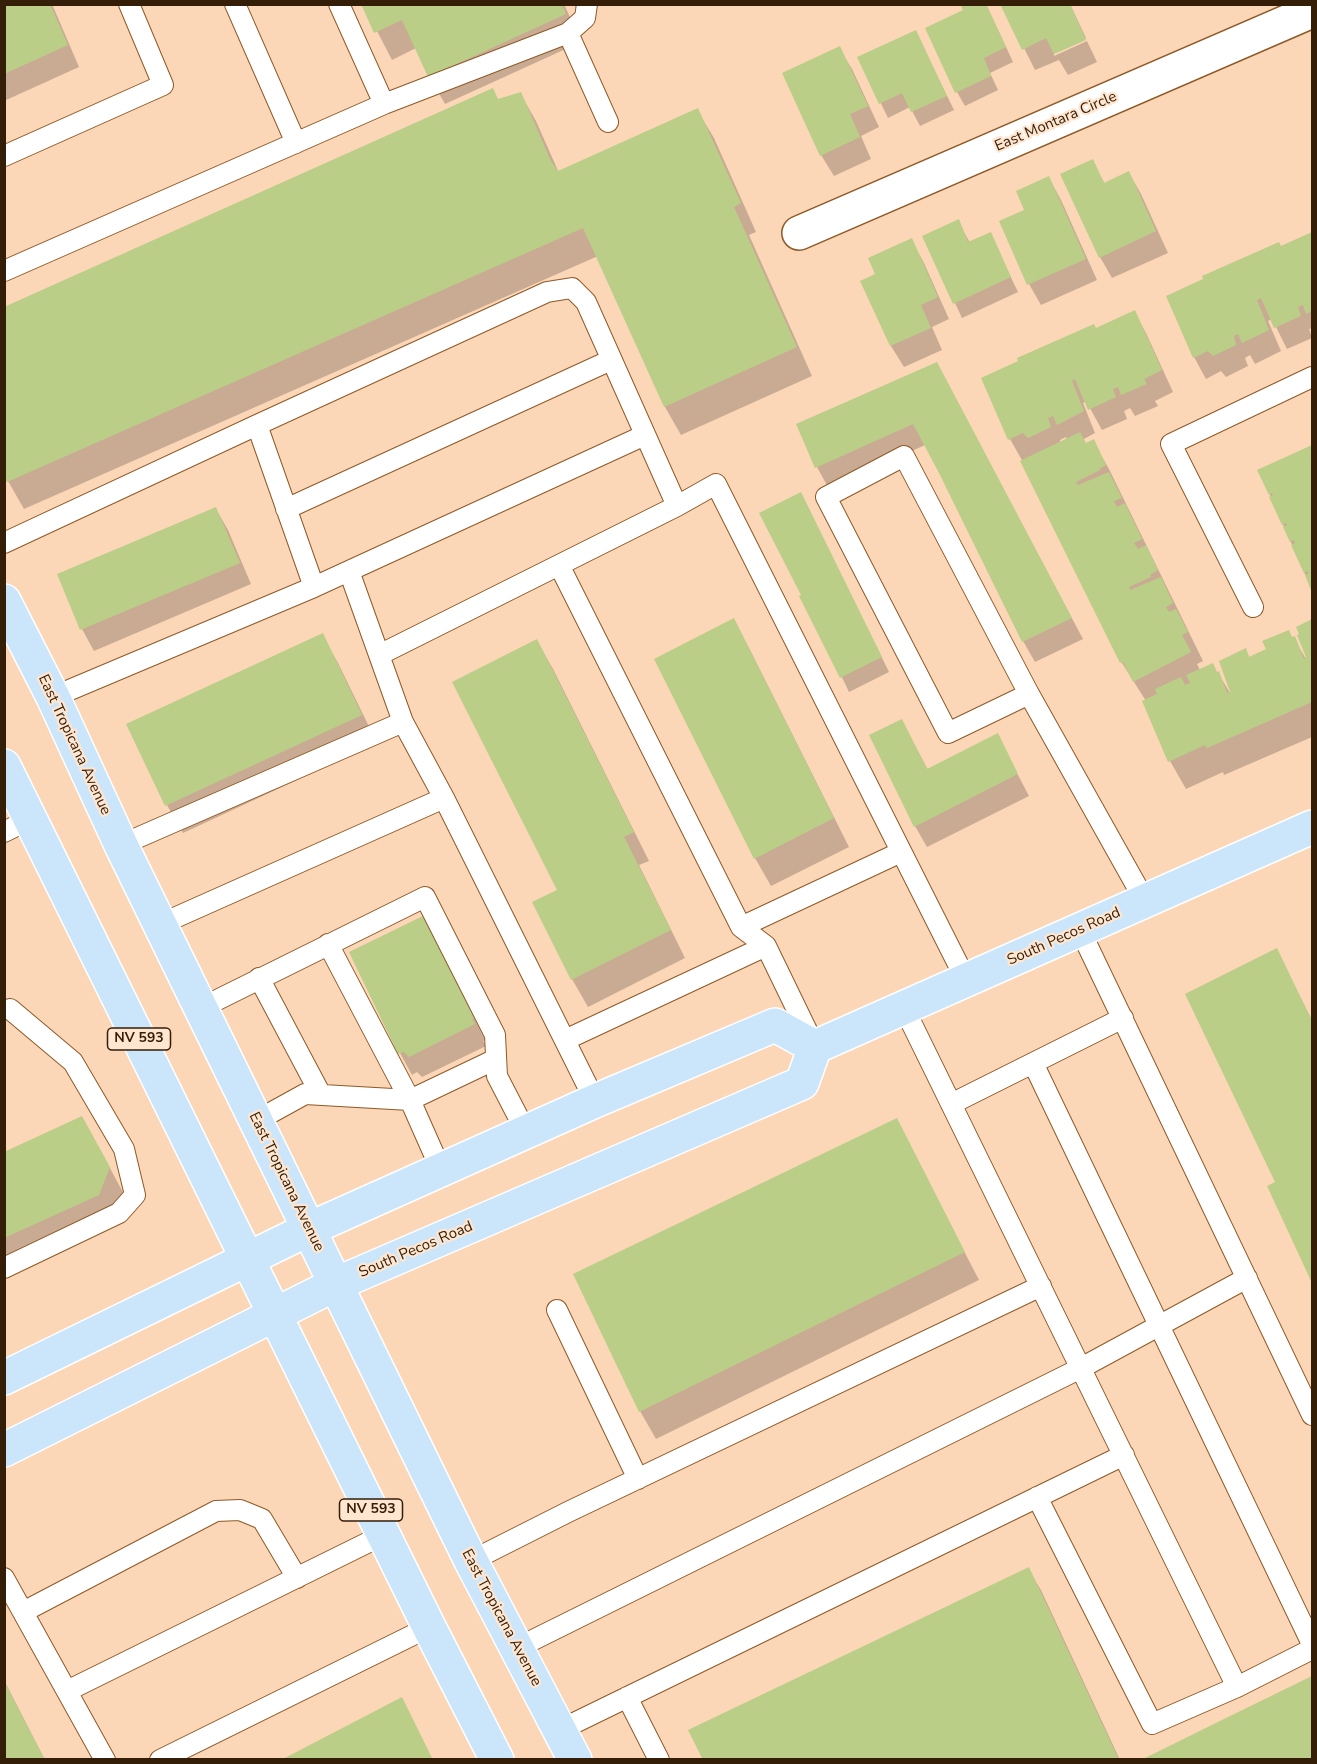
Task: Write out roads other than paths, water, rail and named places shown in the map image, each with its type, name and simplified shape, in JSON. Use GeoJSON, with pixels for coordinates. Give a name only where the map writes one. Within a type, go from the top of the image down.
{"type":"FeatureCollection","features":[{"type":"Feature","properties":{"kind":"main road","name":"East Tropicana Avenue"},"geometry":{"type":"LineString","coordinates":[[4,601],[53,697],[256,1122],[471,1561],[575,1760]]}},
{"type":"Feature","properties":{"kind":"main road","name":"NV 593"},"geometry":{"type":"LineString","coordinates":[[4,766],[17,825],[248,1259],[383,1535],[497,1760]]}},
{"type":"Feature","properties":{"kind":"main road","name":"South Pecos Road"},"geometry":{"type":"LineString","coordinates":[[4,1450],[336,1284],[802,1083],[815,1047],[1312,827]]}},
{"type":"Feature","properties":{"kind":"main road"},"geometry":{"type":"LineString","coordinates":[[4,1378],[309,1229],[595,1101],[776,1025],[815,1047]]}},
{"type":"Feature","properties":{"kind":"street","name":"East Montara Circle"},"geometry":{"type":"LineString","coordinates":[[799,233],[1312,10]]}},
{"type":"Feature","properties":{"kind":"lane"},"geometry":{"type":"LineString","coordinates":[[4,156],[163,85],[129,4]]}},
{"type":"Feature","properties":{"kind":"lane"},"geometry":{"type":"LineString","coordinates":[[234,4],[296,143]]}},
{"type":"Feature","properties":{"kind":"lane"},"geometry":{"type":"LineString","coordinates":[[339,4],[384,104]]}},
{"type":"Feature","properties":{"kind":"lane"},"geometry":{"type":"LineString","coordinates":[[4,271],[384,104],[568,33],[585,18],[587,4]]}},
{"type":"Feature","properties":{"kind":"lane"},"geometry":{"type":"LineString","coordinates":[[568,33],[608,122]]}},
{"type":"Feature","properties":{"kind":"lane"},"geometry":{"type":"LineString","coordinates":[[4,543],[256,424],[547,292],[572,288],[586,302],[677,506]]}},
{"type":"Feature","properties":{"kind":"lane"},"geometry":{"type":"LineString","coordinates":[[286,509],[611,360]]}},
{"type":"Feature","properties":{"kind":"lane"},"geometry":{"type":"LineString","coordinates":[[1253,607],[1171,444],[1312,377]]}},
{"type":"Feature","properties":{"kind":"lane"},"geometry":{"type":"LineString","coordinates":[[256,424],[314,586]]}},
{"type":"Feature","properties":{"kind":"lane"},"geometry":{"type":"LineString","coordinates":[[53,697],[349,571],[645,435]]}},
{"type":"Feature","properties":{"kind":"lane"},"geometry":{"type":"LineString","coordinates":[[1029,694],[948,733],[826,497],[904,456],[1029,694],[1145,901]]}},
{"type":"Feature","properties":{"kind":"lane"},"geometry":{"type":"LineString","coordinates":[[379,655],[677,506],[716,484],[966,980]]}},
{"type":"Feature","properties":{"kind":"lane"},"geometry":{"type":"LineString","coordinates":[[559,565],[741,927],[766,946],[815,1047]]}},
{"type":"Feature","properties":{"kind":"lane"},"geometry":{"type":"LineString","coordinates":[[349,571],[404,722],[595,1101]]}},
{"type":"Feature","properties":{"kind":"lane"},"geometry":{"type":"LineString","coordinates":[[122,845],[404,722]]}},
{"type":"Feature","properties":{"kind":"lane"},"geometry":{"type":"LineString","coordinates":[[161,924],[444,798]]}},
{"type":"Feature","properties":{"kind":"lane"},"geometry":{"type":"LineString","coordinates":[[741,927],[902,852]]}},
{"type":"Feature","properties":{"kind":"lane"},"geometry":{"type":"LineString","coordinates":[[201,1008],[425,897],[495,1035],[497,1076],[526,1132]]}},
{"type":"Feature","properties":{"kind":"lane"},"geometry":{"type":"LineString","coordinates":[[1080,930],[1312,1415]]}},
{"type":"Feature","properties":{"kind":"lane"},"geometry":{"type":"LineString","coordinates":[[328,944],[410,1100],[441,1170]]}},
{"type":"Feature","properties":{"kind":"lane"},"geometry":{"type":"LineString","coordinates":[[565,1040],[766,946]]}},
{"type":"Feature","properties":{"kind":"lane"},"geometry":{"type":"LineString","coordinates":[[259,978],[321,1095]]}},
{"type":"Feature","properties":{"kind":"lane"},"geometry":{"type":"LineString","coordinates":[[4,1268],[118,1213],[135,1195],[124,1149],[73,1062],[6,1006]]}},
{"type":"Feature","properties":{"kind":"lane"},"geometry":{"type":"LineString","coordinates":[[904,1008],[1237,1687]]}},
{"type":"Feature","properties":{"kind":"lane"},"geometry":{"type":"LineString","coordinates":[[951,1104],[1123,1018]]}},
{"type":"Feature","properties":{"kind":"lane"},"geometry":{"type":"LineString","coordinates":[[256,1122],[305,1094],[410,1100],[496,1059]]}},
{"type":"Feature","properties":{"kind":"lane"},"geometry":{"type":"LineString","coordinates":[[1033,1063],[1312,1644]]}},
{"type":"Feature","properties":{"kind":"lane"},"geometry":{"type":"LineString","coordinates":[[517,1648],[1081,1368],[1247,1278]]}},
{"type":"Feature","properties":{"kind":"lane"},"geometry":{"type":"LineString","coordinates":[[471,1561],[1041,1286]]}},
{"type":"Feature","properties":{"kind":"lane"},"geometry":{"type":"LineString","coordinates":[[557,1310],[638,1479]]}},
{"type":"Feature","properties":{"kind":"lane"},"geometry":{"type":"LineString","coordinates":[[560,1730],[1124,1455]]}},
{"type":"Feature","properties":{"kind":"lane"},"geometry":{"type":"LineString","coordinates":[[1037,1497],[1152,1724],[1237,1687],[1312,1649]]}},
{"type":"Feature","properties":{"kind":"lane"},"geometry":{"type":"LineString","coordinates":[[23,1612],[216,1511],[240,1510],[262,1519],[297,1578]]}},
{"type":"Feature","properties":{"kind":"lane"},"geometry":{"type":"LineString","coordinates":[[67,1691],[383,1535]]}},
{"type":"Feature","properties":{"kind":"lane"},"geometry":{"type":"LineString","coordinates":[[4,1578],[105,1760]]}},
{"type":"Feature","properties":{"kind":"lane"},"geometry":{"type":"LineString","coordinates":[[160,1760],[429,1627]]}},
{"type":"Feature","properties":{"kind":"lane"},"geometry":{"type":"LineString","coordinates":[[627,1697],[659,1760]]}}]}
